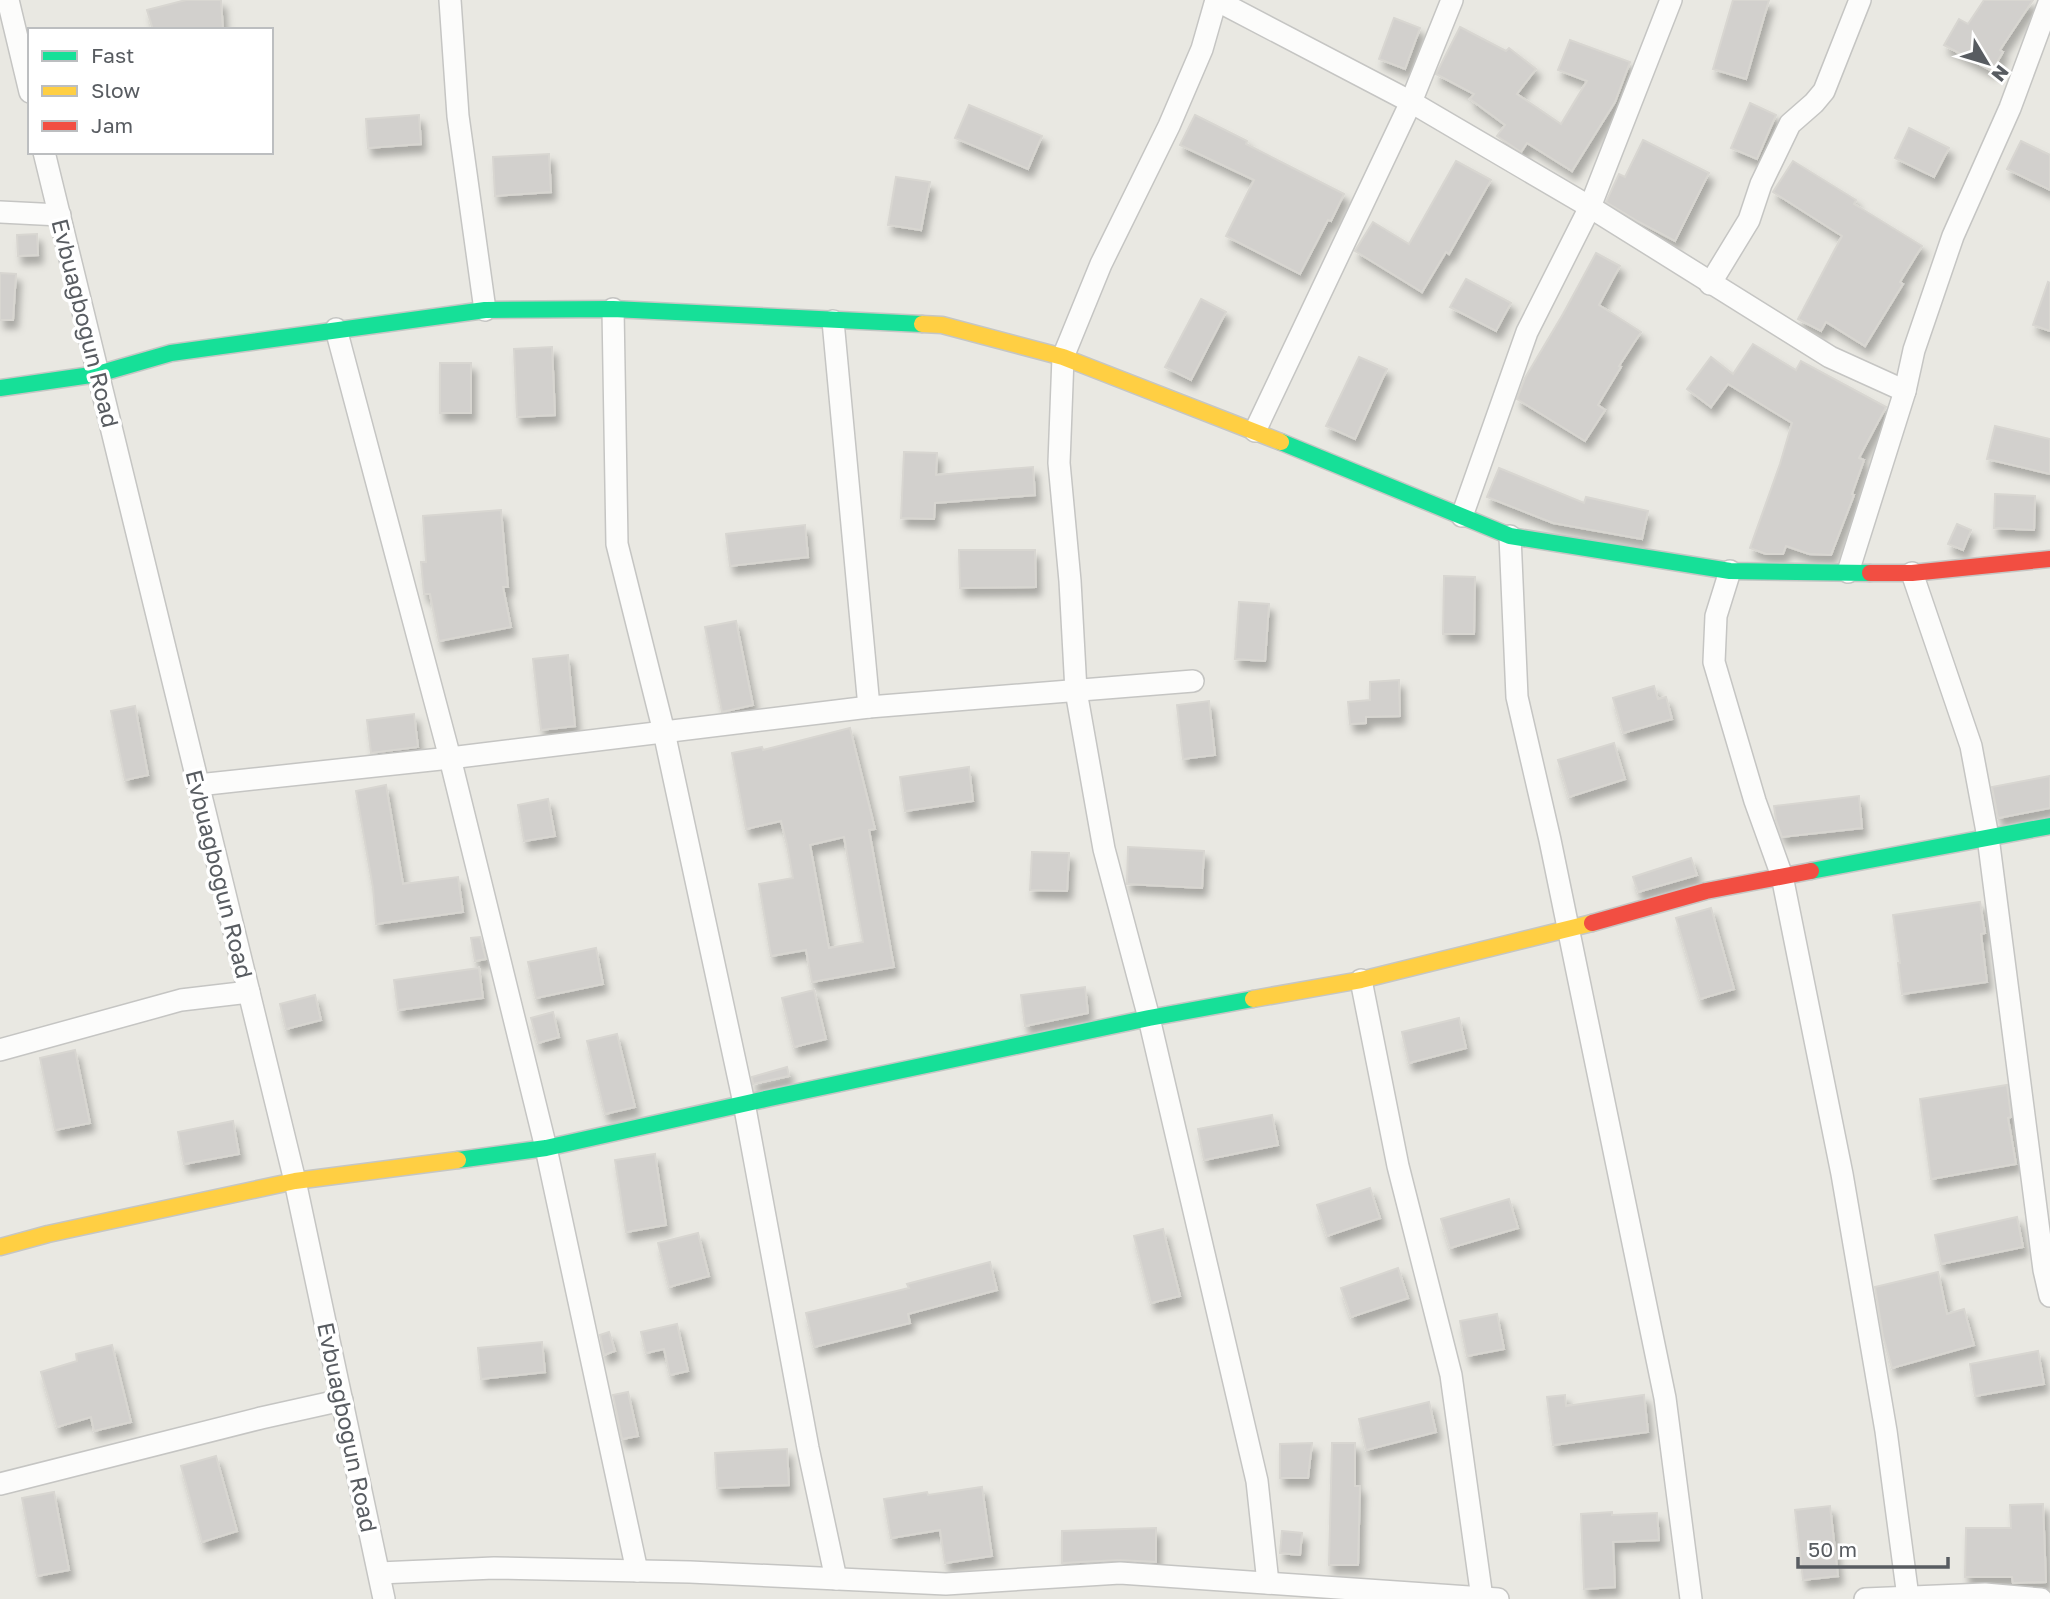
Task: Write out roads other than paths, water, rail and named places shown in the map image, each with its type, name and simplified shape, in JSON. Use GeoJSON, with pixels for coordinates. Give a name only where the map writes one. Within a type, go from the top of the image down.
{"type":"FeatureCollection","features":[{"type":"Feature","properties":{"kind":"street"},"geometry":{"type":"LineString","coordinates":[[8,0],[28,84]]}},
{"type":"Feature","properties":{"kind":"street"},"geometry":{"type":"LineString","coordinates":[[450,0],[458,116],[485,310]]}},
{"type":"Feature","properties":{"kind":"street"},"geometry":{"type":"LineString","coordinates":[[1268,1583],[1257,1480],[1149,1018],[1104,849],[1076,691],[1070,581],[1059,463],[1063,357],[1101,264],[1169,126],[1202,49],[1216,0],[1410,102],[1590,207],[1830,358],[1905,391]]}},
{"type":"Feature","properties":{"kind":"street"},"geometry":{"type":"LineString","coordinates":[[1255,431],[1410,102],[1452,0]]}},
{"type":"Feature","properties":{"kind":"street"},"geometry":{"type":"LineString","coordinates":[[1462,516],[1527,332],[1590,207],[1671,0]]}},
{"type":"Feature","properties":{"kind":"street"},"geometry":{"type":"LineString","coordinates":[[1710,284],[1749,220],[1761,184],[1790,124],[1824,91],[1860,0]]}},
{"type":"Feature","properties":{"kind":"street"},"geometry":{"type":"LineString","coordinates":[[1848,572],[1905,391],[1914,350],[1953,236],[2010,108],[2050,0]]}},
{"type":"Feature","properties":{"kind":"street","name":"Evbuagbogun Road"},"geometry":{"type":"LineString","coordinates":[[45,154],[295,1181],[384,1599]]}},
{"type":"Feature","properties":{"kind":"street"},"geometry":{"type":"LineString","coordinates":[[0,212],[60,215]]}},
{"type":"Feature","properties":{"kind":"street"},"geometry":{"type":"LineString","coordinates":[[613,309],[617,544],[664,732],[744,1103],[806,1435],[836,1579]]}},
{"type":"Feature","properties":{"kind":"street"},"geometry":{"type":"LineString","coordinates":[[0,388],[98,374],[171,353],[485,310],[613,309],[942,325],[1063,357],[1255,431],[1510,536],[1730,571],[1912,573],[2049,556]]}},
{"type":"Feature","properties":{"kind":"street"},"geometry":{"type":"LineString","coordinates":[[833,321],[869,707]]}},
{"type":"Feature","properties":{"kind":"street"},"geometry":{"type":"LineString","coordinates":[[337,330],[450,758],[546,1148],[637,1571]]}},
{"type":"Feature","properties":{"kind":"street"},"geometry":{"type":"LineString","coordinates":[[1510,536],[1517,696],[1550,840],[1665,1398],[1691,1599]]}},
{"type":"Feature","properties":{"kind":"street"},"geometry":{"type":"LineString","coordinates":[[1730,571],[1716,616],[1714,662],[1755,802],[1782,876],[1847,1201],[1886,1431],[1908,1597]]}},
{"type":"Feature","properties":{"kind":"street"},"geometry":{"type":"LineString","coordinates":[[1912,573],[1970,746],[1988,837],[2044,1270],[2050,1296]]}},
{"type":"Feature","properties":{"kind":"street"},"geometry":{"type":"LineString","coordinates":[[198,785],[450,758],[869,707],[1193,681]]}},
{"type":"Feature","properties":{"kind":"street"},"geometry":{"type":"LineString","coordinates":[[0,1247],[61,1231],[295,1181],[546,1148],[744,1103],[1149,1018],[1361,979],[1568,930],[1706,891],[2050,826]]}},
{"type":"Feature","properties":{"kind":"street"},"geometry":{"type":"LineString","coordinates":[[379,1573],[494,1568],[946,1584],[1120,1573],[1490,1598],[1451,1375],[1398,1166],[1361,979]]}},
{"type":"Feature","properties":{"kind":"street"},"geometry":{"type":"LineString","coordinates":[[0,1050],[181,1000],[249,992]]}},
{"type":"Feature","properties":{"kind":"street"},"geometry":{"type":"LineString","coordinates":[[0,1484],[342,1400]]}},
{"type":"Feature","properties":{"kind":"street"},"geometry":{"type":"LineString","coordinates":[[1865,1599],[1985,1594],[2041,1599]]}}]}
